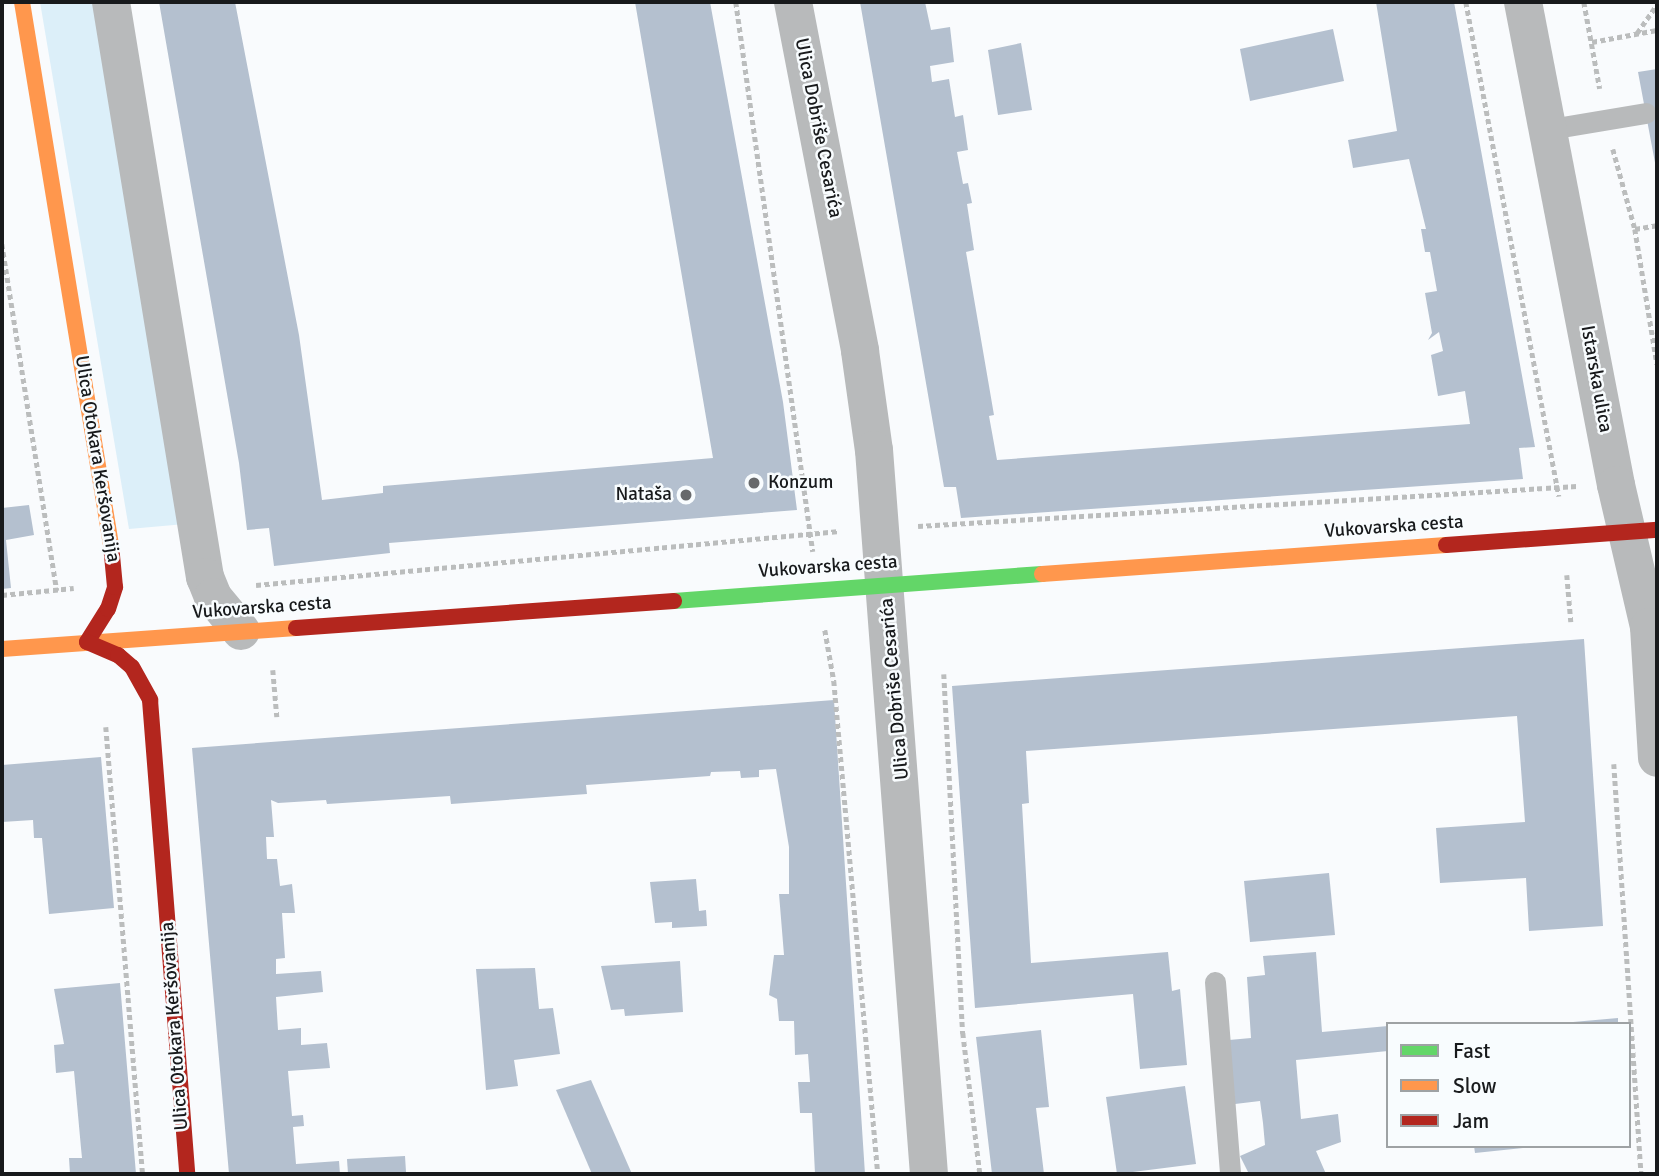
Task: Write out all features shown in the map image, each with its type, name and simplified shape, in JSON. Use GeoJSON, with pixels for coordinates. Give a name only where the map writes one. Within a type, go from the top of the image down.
{"type":"FeatureCollection","features":[{"type":"Feature","properties":{"kind":"main road","name":"Ulica Otokara Keršovanija"},"geometry":{"type":"LineString","coordinates":[[22,2],[115,583],[108,609],[87,642],[118,655],[132,667],[150,700],[187,1174]]}},
{"type":"Feature","properties":{"kind":"main road","name":"Vukovarska cesta"},"geometry":{"type":"LineString","coordinates":[[2,649],[1643,531]]}},
{"type":"Feature","properties":{"kind":"street"},"geometry":{"type":"LineString","coordinates":[[111,2],[205,577],[213,597],[241,631]]}},
{"type":"Feature","properties":{"kind":"street","name":"Ulica Dobriše Cesarića"},"geometry":{"type":"LineString","coordinates":[[793,2],[860,351],[881,528],[929,1174]]}},
{"type":"Feature","properties":{"kind":"street","name":"Istarska ulica"},"geometry":{"type":"LineString","coordinates":[[1524,2],[1616,485],[1643,531],[1657,758]]}},
{"type":"Feature","properties":{"kind":"lane"},"geometry":{"type":"LineString","coordinates":[[1550,129],[1646,113]]}},
{"type":"Feature","properties":{"kind":"lane"},"geometry":{"type":"LineString","coordinates":[[1215,982],[1222,1172]]}},
{"type":"Feature","properties":{"kind":"path"},"geometry":{"type":"LineString","coordinates":[[736,2],[817,589],[834,681],[877,1174]]}},
{"type":"Feature","properties":{"kind":"path"},"geometry":{"type":"LineString","coordinates":[[1466,2],[1558,487]]}},
{"type":"Feature","properties":{"kind":"path"},"geometry":{"type":"LineString","coordinates":[[1584,2],[1605,119],[1635,229],[1657,364]]}},
{"type":"Feature","properties":{"kind":"path"},"geometry":{"type":"LineString","coordinates":[[1636,34],[1657,4]]}},
{"type":"Feature","properties":{"kind":"path"},"geometry":{"type":"LineString","coordinates":[[1592,41],[1657,30]]}},
{"type":"Feature","properties":{"kind":"path"},"geometry":{"type":"LineString","coordinates":[[1635,229],[1657,225]]}},
{"type":"Feature","properties":{"kind":"path"},"geometry":{"type":"LineString","coordinates":[[2,244],[57,591]]}},
{"type":"Feature","properties":{"kind":"path"},"geometry":{"type":"LineString","coordinates":[[205,577],[243,585],[268,585],[810,533],[1616,485]]}},
{"type":"Feature","properties":{"kind":"path"},"geometry":{"type":"LineString","coordinates":[[2,595],[115,583]]}},
{"type":"Feature","properties":{"kind":"path"},"geometry":{"type":"LineString","coordinates":[[944,674],[963,1033],[980,1174]]}},
{"type":"Feature","properties":{"kind":"path"},"geometry":{"type":"LineString","coordinates":[[106,727],[142,1174]]}},
{"type":"Feature","properties":{"kind":"path"},"geometry":{"type":"LineString","coordinates":[[1613,750],[1631,1022]]}},
{"type":"Feature","properties":{"kind":"path"},"geometry":{"type":"LineString","coordinates":[[1631,1023],[1641,1174]]}},
{"type":"Feature","properties":{"kind":"shaded area"},"geometry":{"type":"Polygon","coordinates":[[[40,2],[101,2],[185,524],[129,529],[40,2]]]}},
{"type":"Feature","properties":{"kind":"building"},"geometry":{"type":"Polygon","coordinates":[[[159,2],[235,2],[299,335],[322,500],[383,493],[383,486],[713,458],[635,2],[710,2],[783,402],[797,510],[389,543],[390,553],[274,566],[269,528],[247,530],[239,463],[159,2]]]}},
{"type":"Feature","properties":{"kind":"building"},"geometry":{"type":"Polygon","coordinates":[[[860,2],[925,2],[931,30],[950,27],[954,62],[930,66],[932,82],[949,79],[955,117],[963,115],[968,150],[957,152],[963,184],[968,183],[972,203],[967,204],[974,250],[966,252],[994,415],[989,416],[997,460],[1470,424],[1465,391],[1438,396],[1431,355],[1443,351],[1439,332],[1428,340],[1432,333],[1425,293],[1437,291],[1430,252],[1425,252],[1421,229],[1426,229],[1409,159],[1353,168],[1348,140],[1397,131],[1376,2],[1454,2],[1535,447],[1519,448],[1523,479],[961,518],[956,487],[944,487],[860,2]]]}},
{"type":"Feature","properties":{"kind":"building"},"geometry":{"type":"Polygon","coordinates":[[[1333,29],[1344,81],[1250,101],[1240,49],[1333,29]]]}},
{"type":"Feature","properties":{"kind":"building"},"geometry":{"type":"Polygon","coordinates":[[[1021,43],[1032,110],[998,115],[988,50],[1021,43]]]}},
{"type":"Feature","properties":{"kind":"building"},"geometry":{"type":"Polygon","coordinates":[[[1657,69],[1657,168],[1656,168],[1638,72],[1657,69]]]}},
{"type":"Feature","properties":{"kind":"building"},"geometry":{"type":"Polygon","coordinates":[[[29,505],[34,535],[6,540],[11,588],[2,589],[2,508],[29,505]]]}},
{"type":"Feature","properties":{"kind":"building"},"geometry":{"type":"Polygon","coordinates":[[[1584,639],[1603,926],[1529,931],[1526,878],[1440,883],[1436,828],[1525,822],[1517,716],[1026,751],[1029,803],[1022,804],[1031,963],[1168,952],[1172,991],[1180,989],[1187,1065],[1140,1069],[1133,994],[975,1008],[952,686],[1584,639]]]}},
{"type":"Feature","properties":{"kind":"building"},"geometry":{"type":"Polygon","coordinates":[[[834,700],[865,1174],[815,1174],[812,1113],[800,1113],[798,1082],[810,1082],[808,1054],[795,1055],[794,1021],[779,1021],[777,999],[769,995],[774,955],[784,955],[779,894],[789,894],[789,847],[776,769],[759,770],[759,777],[741,778],[740,771],[711,772],[710,776],[586,785],[587,794],[451,804],[450,796],[327,804],[326,800],[278,803],[271,800],[274,837],[266,837],[267,859],[277,859],[280,886],[292,884],[295,913],[282,913],[285,958],[276,959],[276,974],[321,971],[323,992],[276,997],[278,1030],[301,1028],[301,1045],[327,1043],[330,1068],[288,1071],[292,1116],[303,1115],[304,1126],[293,1127],[296,1164],[339,1161],[340,1174],[229,1174],[192,748],[834,700]]]}},
{"type":"Feature","properties":{"kind":"building"},"geometry":{"type":"Polygon","coordinates":[[[101,757],[114,908],[49,914],[42,838],[34,838],[33,820],[2,822],[2,765],[101,757]]]}},
{"type":"Feature","properties":{"kind":"building"},"geometry":{"type":"Polygon","coordinates":[[[1329,873],[1335,935],[1250,942],[1244,881],[1329,873]]]}},
{"type":"Feature","properties":{"kind":"building"},"geometry":{"type":"Polygon","coordinates":[[[696,879],[699,911],[706,910],[707,926],[672,928],[672,922],[655,923],[650,882],[696,879]]]}},
{"type":"Feature","properties":{"kind":"building"},"geometry":{"type":"Polygon","coordinates":[[[1316,952],[1322,1032],[1386,1026],[1386,1051],[1296,1060],[1301,1119],[1338,1114],[1341,1142],[1316,1151],[1326,1174],[1249,1174],[1240,1156],[1265,1145],[1260,1101],[1235,1104],[1229,1040],[1251,1038],[1247,977],[1265,975],[1263,956],[1316,952]]]}},
{"type":"Feature","properties":{"kind":"building"},"geometry":{"type":"Polygon","coordinates":[[[680,961],[683,1012],[625,1016],[624,1009],[611,1010],[601,966],[680,961]]]}},
{"type":"Feature","properties":{"kind":"building"},"geometry":{"type":"Polygon","coordinates":[[[535,968],[539,1009],[553,1008],[560,1054],[514,1060],[518,1086],[486,1090],[476,969],[535,968]]]}},
{"type":"Feature","properties":{"kind":"building"},"geometry":{"type":"Polygon","coordinates":[[[120,983],[136,1174],[70,1174],[69,1158],[82,1158],[74,1071],[56,1073],[54,1045],[64,1044],[54,989],[120,983]]]}},
{"type":"Feature","properties":{"kind":"building"},"geometry":{"type":"Polygon","coordinates":[[[1618,1018],[1618,1022],[1573,1022],[1618,1018]]]}},
{"type":"Feature","properties":{"kind":"building"},"geometry":{"type":"Polygon","coordinates":[[[1041,1030],[1049,1107],[1036,1108],[1044,1174],[992,1174],[976,1037],[1041,1030]]]}},
{"type":"Feature","properties":{"kind":"building"},"geometry":{"type":"Polygon","coordinates":[[[591,1080],[632,1174],[592,1174],[556,1090],[591,1080]]]}},
{"type":"Feature","properties":{"kind":"building"},"geometry":{"type":"Polygon","coordinates":[[[1185,1086],[1196,1164],[1117,1174],[1106,1097],[1185,1086]]]}},
{"type":"Feature","properties":{"kind":"building"},"geometry":{"type":"Polygon","coordinates":[[[1474,1148],[1523,1148],[1475,1153],[1474,1148]]]}},
{"type":"Feature","properties":{"kind":"building"},"geometry":{"type":"Polygon","coordinates":[[[405,1156],[406,1172],[348,1174],[347,1159],[405,1156]]]}},
{"type":"Feature","properties":{"kind":"traffic: fast"},"geometry":{"type":"LineString","coordinates":[[674,601],[1042,574]]}},
{"type":"Feature","properties":{"kind":"traffic: slow"},"geometry":{"type":"LineString","coordinates":[[22,2],[111,545]]}},
{"type":"Feature","properties":{"kind":"traffic: slow"},"geometry":{"type":"LineString","coordinates":[[1042,574],[1446,545]]}},
{"type":"Feature","properties":{"kind":"traffic: slow"},"geometry":{"type":"LineString","coordinates":[[2,649],[296,628]]}},
{"type":"Feature","properties":{"kind":"traffic: jam"},"geometry":{"type":"LineString","coordinates":[[1446,545],[1657,530]]}},
{"type":"Feature","properties":{"kind":"traffic: jam"},"geometry":{"type":"LineString","coordinates":[[87,642],[108,609],[115,587],[111,545]]}},
{"type":"Feature","properties":{"kind":"traffic: jam"},"geometry":{"type":"LineString","coordinates":[[296,628],[674,601]]}},
{"type":"Feature","properties":{"kind":"traffic: jam"},"geometry":{"type":"LineString","coordinates":[[87,642],[118,655],[132,667],[150,700],[187,1174]]}},
{"type":"Feature","properties":{"kind":"place","name":"Konzum"},"geometry":{"type":"Point","coordinates":[754,483]}},
{"type":"Feature","properties":{"kind":"place","name":"Nataša"},"geometry":{"type":"Point","coordinates":[686,495]}}]}
